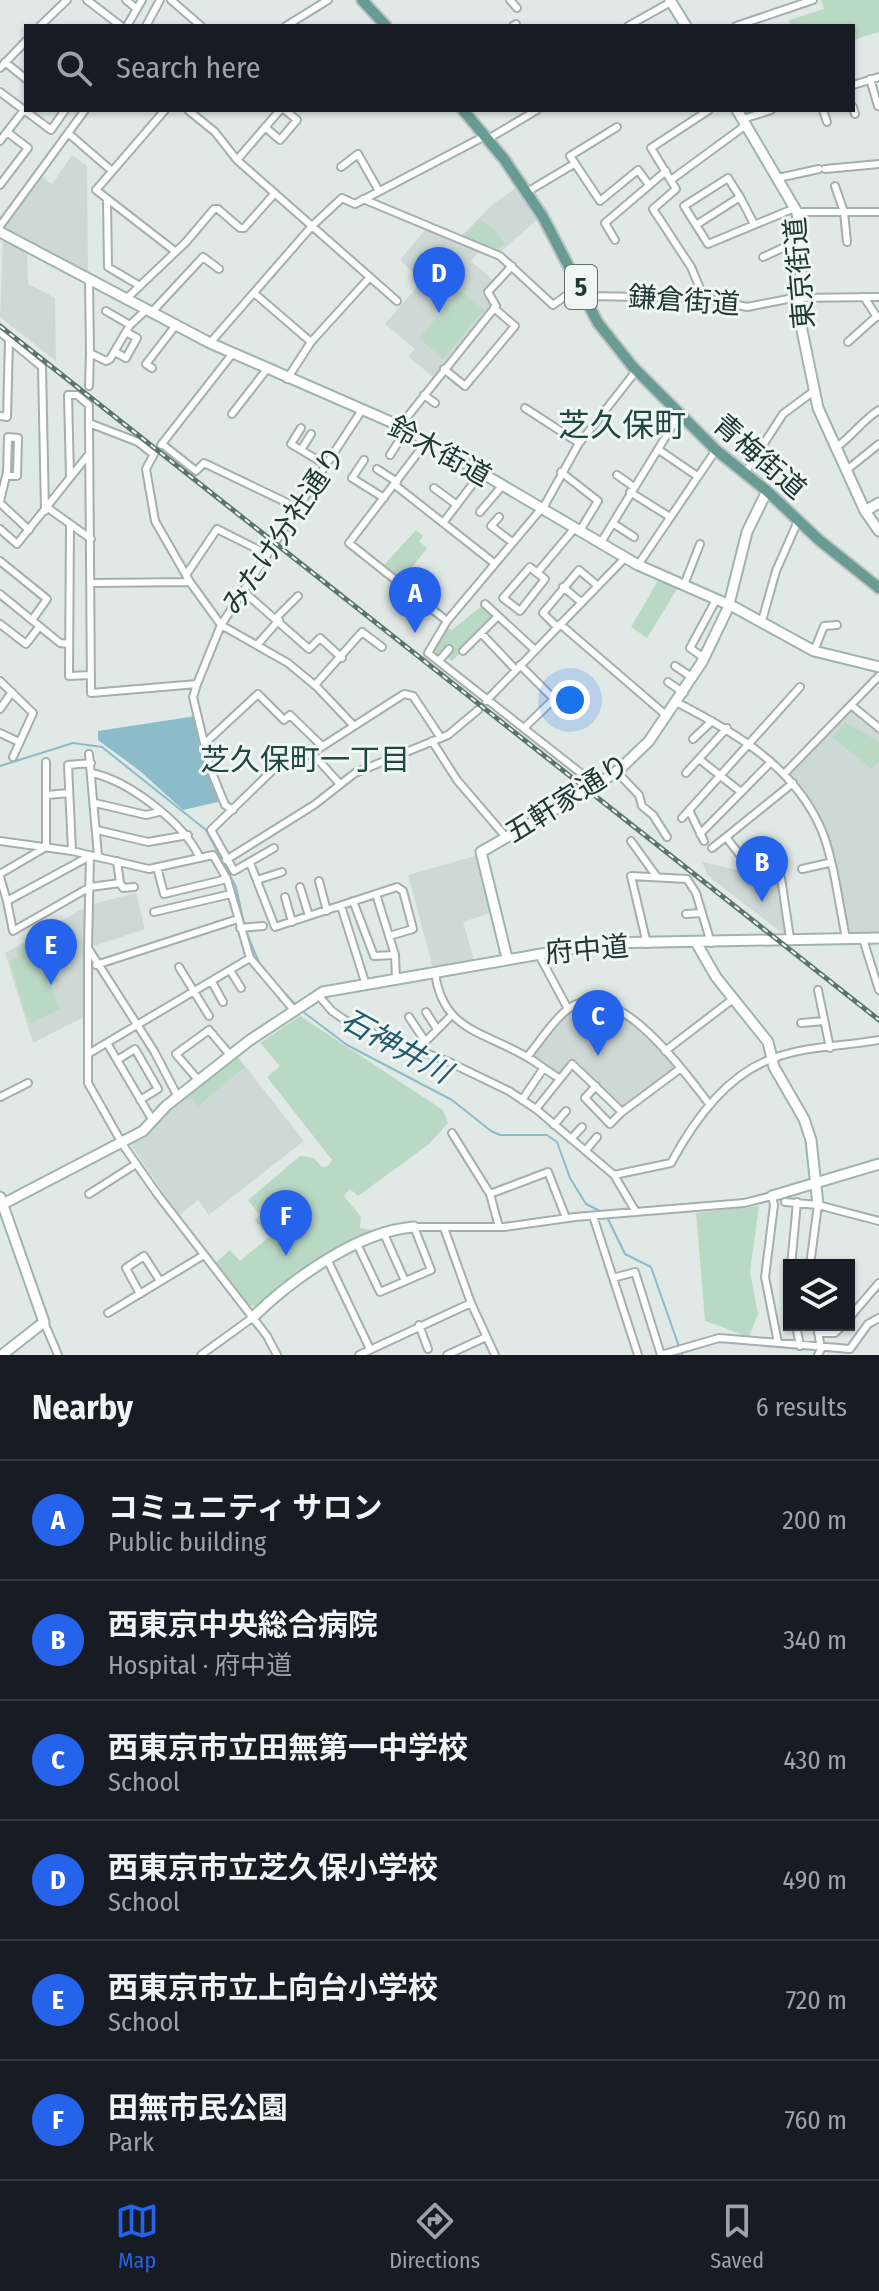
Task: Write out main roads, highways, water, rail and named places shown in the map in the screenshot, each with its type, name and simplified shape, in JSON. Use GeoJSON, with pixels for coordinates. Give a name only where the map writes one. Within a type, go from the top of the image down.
{"type":"FeatureCollection","features":[{"type":"Feature","properties":{"kind":"main road"},"geometry":{"type":"LineString","coordinates":[[362,0],[383,24]]}},
{"type":"Feature","properties":{"kind":"main road","name":"青梅街道"},"geometry":{"type":"LineString","coordinates":[[465,112],[527,192],[552,230],[601,329],[636,371],[716,450],[879,588]]}},
{"type":"Feature","properties":{"kind":"water"},"geometry":{"type":"Polygon","coordinates":[[[196,716],[205,763],[222,801],[183,810],[140,771],[98,740],[98,731],[196,716]]]}},
{"type":"Feature","properties":{"kind":"waterway","name":"石神井川"},"geometry":{"type":"LineString","coordinates":[[0,766],[73,743],[102,747],[206,830],[236,887],[244,924]]}},
{"type":"Feature","properties":{"kind":"waterway","name":"石神井川"},"geometry":{"type":"LineString","coordinates":[[246,931],[260,965]]}},
{"type":"Feature","properties":{"kind":"waterway","name":"石神井川"},"geometry":{"type":"LineString","coordinates":[[277,985],[297,1006]]}},
{"type":"Feature","properties":{"kind":"waterway","name":"石神井川"},"geometry":{"type":"LineString","coordinates":[[302,1011],[347,1045],[452,1100],[491,1131],[500,1135],[547,1135],[557,1142],[570,1178],[586,1204],[602,1212]]}},
{"type":"Feature","properties":{"kind":"waterway","name":"石神井川"},"geometry":{"type":"LineString","coordinates":[[607,1217],[625,1254],[651,1267],[682,1355]]}},
{"type":"Feature","properties":{"kind":"railway"},"geometry":{"type":"LineString","coordinates":[[0,326],[879,1020]]}},
{"type":"Feature","properties":{"kind":"place","name":"西東京市立芝久保小学校"},"geometry":{"type":"Point","coordinates":[439,313]}},
{"type":"Feature","properties":{"kind":"place","name":"コミュニティ サロン"},"geometry":{"type":"Point","coordinates":[415,633]}},
{"type":"Feature","properties":{"kind":"place","name":"西東京中央総合病院"},"geometry":{"type":"Point","coordinates":[762,902]}},
{"type":"Feature","properties":{"kind":"place","name":"西東京市立上向台小学校"},"geometry":{"type":"Point","coordinates":[51,985]}},
{"type":"Feature","properties":{"kind":"place","name":"西東京市立田無第一中学校"},"geometry":{"type":"Point","coordinates":[598,1056]}},
{"type":"Feature","properties":{"kind":"place","name":"田無市民公園"},"geometry":{"type":"Point","coordinates":[286,1256]}},
{"type":"Feature","properties":{"kind":"district","name":"芝久保町"},"geometry":{"type":"Point","coordinates":[622,425]}},
{"type":"Feature","properties":{"kind":"district","name":"芝久保町一丁目"},"geometry":{"type":"Point","coordinates":[305,760]}}]}
